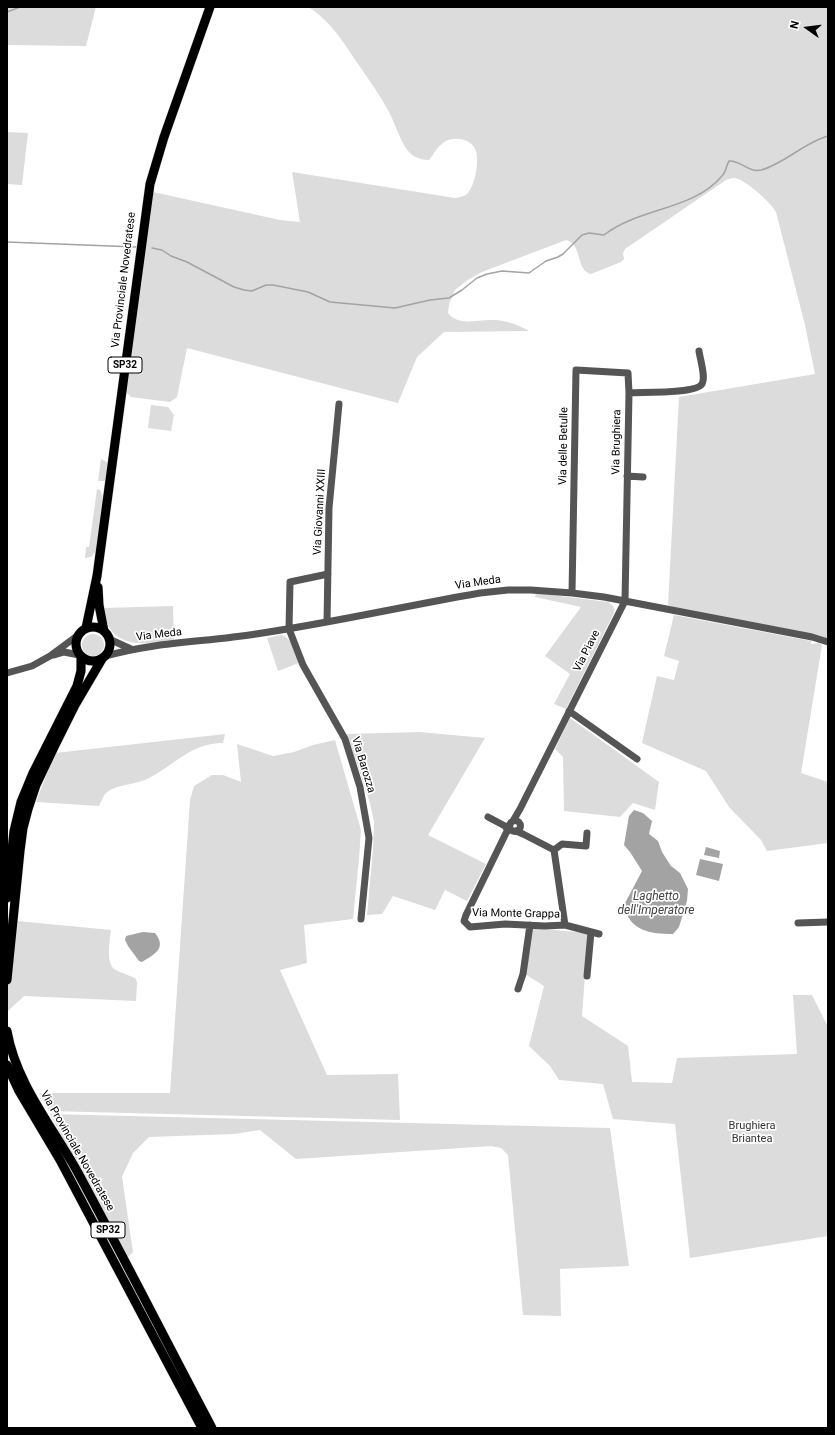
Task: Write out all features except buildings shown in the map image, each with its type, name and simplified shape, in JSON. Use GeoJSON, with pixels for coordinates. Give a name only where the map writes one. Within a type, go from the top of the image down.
{"type":"FeatureCollection","features":[{"type":"Feature","properties":{"kind":"main road","name":"Via Provinciale Novedratese"},"geometry":{"type":"LineString","coordinates":[[86,628],[97,576],[145,211],[150,184],[158,154],[210,7]]}},
{"type":"Feature","properties":{"kind":"main road","name":"Via Provinciale Novedratese"},"geometry":{"type":"LineString","coordinates":[[97,576],[99,605],[104,631]]}},
{"type":"Feature","properties":{"kind":"main road"},"geometry":{"type":"LineString","coordinates":[[7,898],[14,831],[21,802],[33,773],[77,686],[81,671],[80,656],[75,644],[77,636],[86,628],[94,627],[104,631],[109,639],[110,648],[75,705],[55,745],[36,785],[23,828],[7,980]]}},
{"type":"Feature","properties":{"kind":"main road"},"geometry":{"type":"LineString","coordinates":[[80,656],[91,662],[104,658]]}},
{"type":"Feature","properties":{"kind":"main road","name":"Via Provinciale Novedratese"},"geometry":{"type":"LineString","coordinates":[[7,1031],[17,1065],[28,1089],[76,1170],[212,1428]]}},
{"type":"Feature","properties":{"kind":"main road","name":"Via Provinciale Novedratese"},"geometry":{"type":"LineString","coordinates":[[7,1065],[19,1091],[60,1160],[202,1428]]}},
{"type":"Feature","properties":{"kind":"street"},"geometry":{"type":"LineString","coordinates":[[629,393],[676,392],[697,389],[702,384],[703,378],[699,350]]}},
{"type":"Feature","properties":{"kind":"street","name":"Via delle Betulle"},"geometry":{"type":"LineString","coordinates":[[572,593],[576,370],[628,373],[629,393]]}},
{"type":"Feature","properties":{"kind":"street","name":"Via Brughiera"},"geometry":{"type":"LineString","coordinates":[[624,601],[629,393]]}},
{"type":"Feature","properties":{"kind":"street","name":"Via Giovanni XXIII"},"geometry":{"type":"LineString","coordinates":[[327,622],[329,508],[339,404]]}},
{"type":"Feature","properties":{"kind":"street"},"geometry":{"type":"LineString","coordinates":[[627,476],[643,477]]}},
{"type":"Feature","properties":{"kind":"street"},"geometry":{"type":"LineString","coordinates":[[289,629],[290,580],[328,574]]}},
{"type":"Feature","properties":{"kind":"street","name":"Via Meda"},"geometry":{"type":"LineString","coordinates":[[104,658],[131,649],[289,629],[421,603],[508,590],[572,593],[624,601],[812,637],[828,642]]}},
{"type":"Feature","properties":{"kind":"street","name":"Via Piave"},"geometry":{"type":"LineString","coordinates":[[466,915],[515,826],[569,711],[624,601]]}},
{"type":"Feature","properties":{"kind":"street","name":"Via Barozza"},"geometry":{"type":"LineString","coordinates":[[289,629],[303,665],[345,739],[360,787],[369,838],[361,919]]}},
{"type":"Feature","properties":{"kind":"street"},"geometry":{"type":"LineString","coordinates":[[7,673],[32,666],[50,656],[77,636]]}},
{"type":"Feature","properties":{"kind":"street","name":"Via Meda"},"geometry":{"type":"LineString","coordinates":[[109,639],[131,649]]}},
{"type":"Feature","properties":{"kind":"street"},"geometry":{"type":"LineString","coordinates":[[50,656],[64,652],[80,656]]}},
{"type":"Feature","properties":{"kind":"street"},"geometry":{"type":"LineString","coordinates":[[569,711],[637,759]]}},
{"type":"Feature","properties":{"kind":"street"},"geometry":{"type":"LineString","coordinates":[[488,817],[505,826],[515,826],[554,850]]}},
{"type":"Feature","properties":{"kind":"street"},"geometry":{"type":"LineString","coordinates":[[554,850],[562,844],[586,846],[587,833]]}},
{"type":"Feature","properties":{"kind":"street"},"geometry":{"type":"LineString","coordinates":[[554,850],[565,926]]}},
{"type":"Feature","properties":{"kind":"street","name":"Via Monte Grappa"},"geometry":{"type":"LineString","coordinates":[[466,915],[464,921],[470,926],[505,924],[565,926],[599,934]]}},
{"type":"Feature","properties":{"kind":"street"},"geometry":{"type":"LineString","coordinates":[[798,923],[828,922]]}},
{"type":"Feature","properties":{"kind":"street"},"geometry":{"type":"LineString","coordinates":[[518,990],[523,974],[530,925]]}},
{"type":"Feature","properties":{"kind":"street"},"geometry":{"type":"LineString","coordinates":[[588,976],[591,932]]}},
{"type":"Feature","properties":{"kind":"green space"},"geometry":{"type":"Polygon","coordinates":[[[7,7],[96,7],[86,46],[7,45],[7,7]]]}},
{"type":"Feature","properties":{"kind":"green space"},"geometry":{"type":"Polygon","coordinates":[[[308,7],[828,7],[828,639],[678,609],[668,605],[679,397],[815,374],[805,325],[776,212],[759,193],[737,178],[726,180],[625,249],[623,253],[624,259],[621,262],[591,274],[586,272],[583,268],[575,246],[566,240],[482,272],[466,281],[455,290],[449,304],[448,313],[452,317],[463,321],[498,320],[508,322],[529,331],[444,332],[417,357],[398,403],[187,348],[177,397],[170,402],[131,397],[126,392],[129,358],[134,334],[153,192],[280,220],[300,222],[292,172],[455,198],[466,195],[470,190],[475,178],[477,164],[476,151],[474,147],[464,140],[450,139],[439,146],[429,160],[417,158],[412,155],[402,142],[382,100],[336,32],[323,18],[308,7]]]}},
{"type":"Feature","properties":{"kind":"green space"},"geometry":{"type":"Polygon","coordinates":[[[7,132],[28,133],[22,185],[7,184],[7,132]]]}},
{"type":"Feature","properties":{"kind":"green space"},"geometry":{"type":"Polygon","coordinates":[[[151,405],[168,407],[174,415],[171,431],[148,428],[151,405]]]}},
{"type":"Feature","properties":{"kind":"green space"},"geometry":{"type":"Polygon","coordinates":[[[101,459],[108,463],[106,479],[104,481],[98,481],[101,459]]]}},
{"type":"Feature","properties":{"kind":"green space"},"geometry":{"type":"Polygon","coordinates":[[[97,489],[100,490],[103,496],[96,551],[91,557],[85,558],[86,547],[89,547],[97,489]]]}},
{"type":"Feature","properties":{"kind":"green space"},"geometry":{"type":"Polygon","coordinates":[[[536,593],[608,602],[614,608],[614,613],[566,709],[554,704],[570,674],[545,656],[581,607],[535,597],[536,593]]]}},
{"type":"Feature","properties":{"kind":"green space"},"geometry":{"type":"Polygon","coordinates":[[[173,606],[174,641],[156,643],[136,643],[119,637],[112,632],[107,623],[104,608],[173,606]]]}},
{"type":"Feature","properties":{"kind":"green space"},"geometry":{"type":"Polygon","coordinates":[[[674,615],[811,641],[811,644],[819,643],[822,645],[801,773],[828,782],[828,843],[767,851],[761,840],[729,807],[706,771],[642,743],[657,676],[674,680],[679,661],[664,656],[674,615]]]}},
{"type":"Feature","properties":{"kind":"green space"},"geometry":{"type":"Polygon","coordinates":[[[93,634],[101,637],[104,645],[101,653],[93,656],[85,653],[82,645],[85,637],[93,634]]]}},
{"type":"Feature","properties":{"kind":"green space"},"geometry":{"type":"Polygon","coordinates":[[[281,635],[285,636],[291,642],[299,663],[278,671],[267,638],[281,635]]]}},
{"type":"Feature","properties":{"kind":"green space"},"geometry":{"type":"Polygon","coordinates":[[[570,718],[659,782],[655,810],[633,803],[620,817],[564,811],[563,757],[555,749],[570,718]]]}},
{"type":"Feature","properties":{"kind":"green space"},"geometry":{"type":"Polygon","coordinates":[[[420,732],[485,738],[428,835],[486,864],[467,901],[445,890],[435,910],[393,896],[382,914],[367,915],[374,822],[370,803],[347,734],[420,732]]]}},
{"type":"Feature","properties":{"kind":"green space"},"geometry":{"type":"Polygon","coordinates":[[[225,734],[223,743],[201,747],[183,756],[147,779],[110,790],[105,794],[99,806],[36,802],[55,753],[225,734]]]}},
{"type":"Feature","properties":{"kind":"green space"},"geometry":{"type":"Polygon","coordinates":[[[335,740],[361,830],[353,919],[304,925],[307,963],[280,970],[327,1075],[398,1074],[400,1120],[49,1111],[39,1093],[170,1093],[190,800],[194,786],[212,775],[223,775],[241,782],[237,744],[273,756],[294,752],[313,745],[335,740]]]}},
{"type":"Feature","properties":{"kind":"green space"},"geometry":{"type":"Polygon","coordinates":[[[17,921],[111,930],[109,949],[111,964],[113,968],[136,979],[136,1001],[24,996],[7,1012],[7,930],[17,921]]]}},
{"type":"Feature","properties":{"kind":"green space","name":"Brughiera Briantea"},"geometry":{"type":"Polygon","coordinates":[[[532,928],[588,933],[582,1016],[628,1046],[632,1082],[672,1083],[677,1058],[797,1054],[793,995],[812,995],[828,1027],[828,1236],[690,1258],[675,1124],[613,1119],[603,1084],[559,1080],[550,1066],[529,1046],[544,986],[525,974],[532,928]]]}},
{"type":"Feature","properties":{"kind":"green space"},"geometry":{"type":"Polygon","coordinates":[[[50,1114],[610,1128],[629,1266],[560,1269],[561,1316],[523,1315],[508,1155],[501,1148],[491,1146],[296,1159],[260,1130],[234,1134],[149,1137],[133,1153],[122,1177],[133,1252],[126,1259],[50,1114]]]}},
{"type":"Feature","properties":{"kind":"water","name":"Laghetto dell'Imperatore"},"geometry":{"type":"Polygon","coordinates":[[[634,810],[643,813],[652,821],[649,834],[658,841],[662,852],[671,866],[680,873],[688,889],[687,901],[679,927],[673,934],[649,932],[636,926],[627,914],[624,905],[642,871],[624,845],[629,816],[634,810]]]}},
{"type":"Feature","properties":{"kind":"water"},"geometry":{"type":"Polygon","coordinates":[[[706,847],[720,851],[719,858],[704,855],[706,847]]]}},
{"type":"Feature","properties":{"kind":"water"},"geometry":{"type":"Polygon","coordinates":[[[700,859],[723,864],[719,881],[696,875],[700,859]]]}},
{"type":"Feature","properties":{"kind":"water"},"geometry":{"type":"Polygon","coordinates":[[[143,932],[155,933],[160,943],[160,947],[155,953],[142,962],[139,961],[125,940],[126,936],[143,932]]]}},
{"type":"Feature","properties":{"kind":"waterway"},"geometry":{"type":"LineString","coordinates":[[7,12],[20,7]]}},
{"type":"Feature","properties":{"kind":"waterway"},"geometry":{"type":"LineString","coordinates":[[152,248],[162,250],[171,256],[187,262],[234,287],[244,290],[252,291],[266,285],[273,285],[308,292],[330,302],[395,308],[430,300],[449,298],[477,278],[487,274],[502,271],[529,273],[546,261],[563,254],[582,235],[589,233],[604,235],[633,219],[681,203],[696,196],[709,188],[723,175],[729,161],[737,162],[752,170],[761,170],[778,163],[811,143],[828,136]]}},
{"type":"Feature","properties":{"kind":"waterway"},"geometry":{"type":"LineString","coordinates":[[7,242],[136,247]]}}]}
